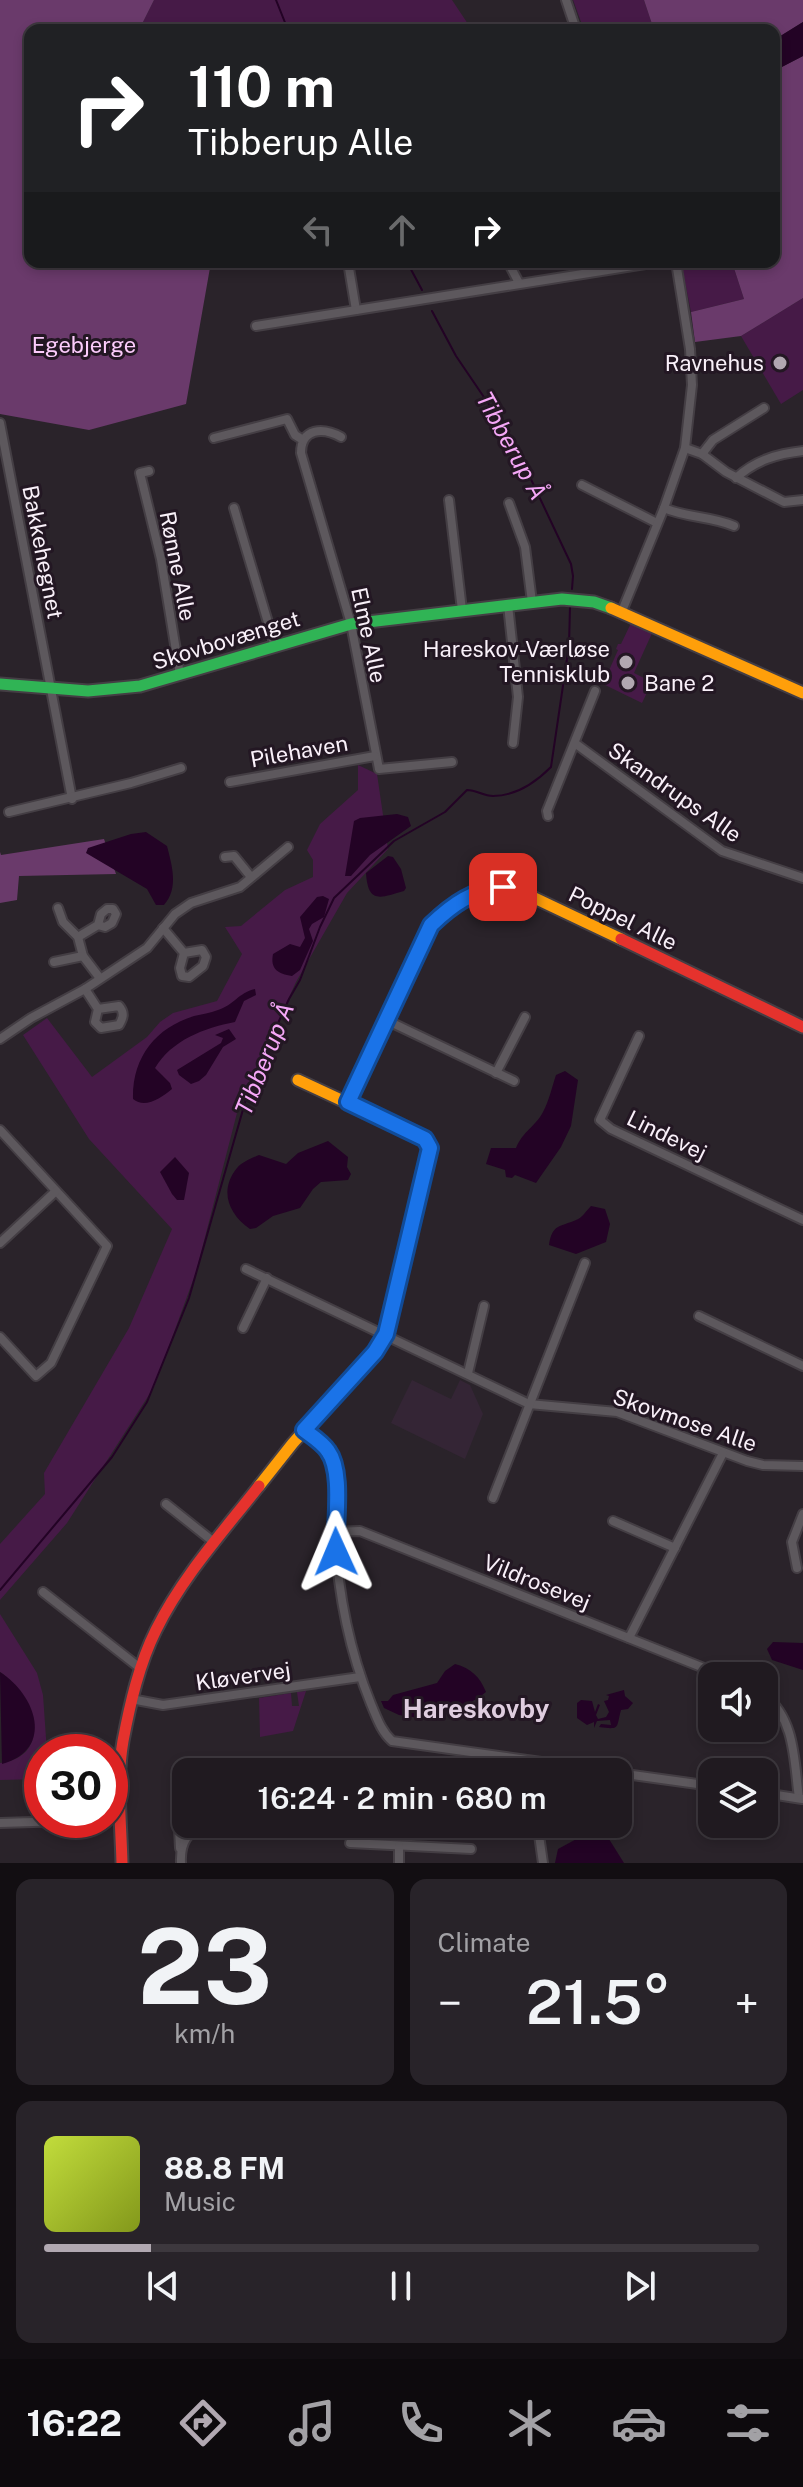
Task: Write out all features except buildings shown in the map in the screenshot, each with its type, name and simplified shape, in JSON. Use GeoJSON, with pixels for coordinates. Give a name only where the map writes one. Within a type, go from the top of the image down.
{"type":"FeatureCollection","features":[{"type":"Feature","properties":{"kind":"street"},"geometry":{"type":"LineString","coordinates":[[566,0],[574,24]]}},
{"type":"Feature","properties":{"kind":"street"},"geometry":{"type":"LineString","coordinates":[[349,268],[356,310]]}},
{"type":"Feature","properties":{"kind":"street"},"geometry":{"type":"LineString","coordinates":[[511,268],[519,283]]}},
{"type":"Feature","properties":{"kind":"street"},"geometry":{"type":"LineString","coordinates":[[256,326],[618,268]]}},
{"type":"Feature","properties":{"kind":"street"},"geometry":{"type":"LineString","coordinates":[[622,611],[685,448],[692,385],[690,349],[677,268]]}},
{"type":"Feature","properties":{"kind":"street"},"geometry":{"type":"LineString","coordinates":[[702,454],[713,440],[764,408]]}},
{"type":"Feature","properties":{"kind":"street"},"geometry":{"type":"LineString","coordinates":[[214,438],[287,419],[295,435],[303,440],[319,430],[341,437]]}},
{"type":"Feature","properties":{"kind":"street","name":"Bakkehegnet"},"geometry":{"type":"LineString","coordinates":[[0,423],[72,799]]}},
{"type":"Feature","properties":{"kind":"street","name":"Elme Alle"},"geometry":{"type":"LineString","coordinates":[[303,440],[301,453],[351,624],[375,756]]}},
{"type":"Feature","properties":{"kind":"street"},"geometry":{"type":"LineString","coordinates":[[685,448],[702,454],[736,478],[784,502],[803,500]]}},
{"type":"Feature","properties":{"kind":"street"},"geometry":{"type":"LineString","coordinates":[[736,478],[776,454],[803,451]]}},
{"type":"Feature","properties":{"kind":"street","name":"Rønne Alle"},"geometry":{"type":"LineString","coordinates":[[149,471],[140,473],[161,559],[180,675]]}},
{"type":"Feature","properties":{"kind":"street"},"geometry":{"type":"LineString","coordinates":[[582,485],[657,523]]}},
{"type":"Feature","properties":{"kind":"street"},"geometry":{"type":"LineString","coordinates":[[449,500],[462,610]]}},
{"type":"Feature","properties":{"kind":"street"},"geometry":{"type":"LineString","coordinates":[[509,503],[525,547],[532,602]]}},
{"type":"Feature","properties":{"kind":"street"},"geometry":{"type":"LineString","coordinates":[[234,508],[275,646]]}},
{"type":"Feature","properties":{"kind":"street"},"geometry":{"type":"LineString","coordinates":[[664,508],[682,516],[717,518],[734,526]]}},
{"type":"Feature","properties":{"kind":"street","name":"Skovbovænget"},"geometry":{"type":"LineString","coordinates":[[0,684],[112,690],[180,675],[351,624],[562,599],[622,611],[803,693]]}},
{"type":"Feature","properties":{"kind":"street"},"geometry":{"type":"LineString","coordinates":[[508,605],[518,697],[513,743]]}},
{"type":"Feature","properties":{"kind":"street","name":"Skandrups Alle"},"geometry":{"type":"LineString","coordinates":[[548,816],[547,811],[595,691]]}},
{"type":"Feature","properties":{"kind":"street","name":"Skandrups Alle"},"geometry":{"type":"LineString","coordinates":[[576,744],[722,851],[803,878]]}},
{"type":"Feature","properties":{"kind":"street"},"geometry":{"type":"LineString","coordinates":[[375,756],[379,769],[452,762]]}},
{"type":"Feature","properties":{"kind":"street","name":"Pilehaven"},"geometry":{"type":"LineString","coordinates":[[230,782],[375,756]]}},
{"type":"Feature","properties":{"kind":"street"},"geometry":{"type":"LineString","coordinates":[[9,812],[72,799],[181,768]]}},
{"type":"Feature","properties":{"kind":"street"},"geometry":{"type":"LineString","coordinates":[[0,1039],[147,948],[175,914],[191,903],[240,887],[288,847]]}},
{"type":"Feature","properties":{"kind":"street"},"geometry":{"type":"LineString","coordinates":[[225,857],[234,856],[251,877]]}},
{"type":"Feature","properties":{"kind":"street","name":"Poppel Alle"},"geometry":{"type":"LineString","coordinates":[[348,1102],[431,925],[452,905],[482,890],[503,887],[524,893],[803,1027]]}},
{"type":"Feature","properties":{"kind":"street"},"geometry":{"type":"LineString","coordinates":[[58,908],[63,922],[78,937],[83,956],[99,977]]}},
{"type":"Feature","properties":{"kind":"street"},"geometry":{"type":"LineString","coordinates":[[78,937],[98,925]]}},
{"type":"Feature","properties":{"kind":"street"},"geometry":{"type":"LineString","coordinates":[[163,928],[184,953]]}},
{"type":"Feature","properties":{"kind":"street"},"geometry":{"type":"LineString","coordinates":[[54,962],[83,956]]}},
{"type":"Feature","properties":{"kind":"street"},"geometry":{"type":"LineString","coordinates":[[85,989],[98,1009]]}},
{"type":"Feature","properties":{"kind":"street"},"geometry":{"type":"LineString","coordinates":[[496,1073],[525,1017]]}},
{"type":"Feature","properties":{"kind":"street"},"geometry":{"type":"LineString","coordinates":[[386,1020],[514,1081]]}},
{"type":"Feature","properties":{"kind":"street","name":"Lindevej"},"geometry":{"type":"LineString","coordinates":[[639,1036],[600,1120],[611,1129],[803,1220]]}},
{"type":"Feature","properties":{"kind":"street"},"geometry":{"type":"LineString","coordinates":[[125,1734],[140,1668],[156,1629],[174,1598],[304,1430],[375,1352],[386,1334],[430,1148],[425,1139],[298,1080]]}},
{"type":"Feature","properties":{"kind":"street"},"geometry":{"type":"LineString","coordinates":[[0,1130],[107,1246],[51,1363],[36,1376],[0,1337]]}},
{"type":"Feature","properties":{"kind":"street"},"geometry":{"type":"LineString","coordinates":[[0,1243],[56,1191]]}},
{"type":"Feature","properties":{"kind":"street"},"geometry":{"type":"LineString","coordinates":[[493,1498],[585,1263]]}},
{"type":"Feature","properties":{"kind":"street","name":"Skovmose Alle"},"geometry":{"type":"LineString","coordinates":[[246,1269],[529,1404],[617,1412],[763,1465],[803,1466]]}},
{"type":"Feature","properties":{"kind":"street"},"geometry":{"type":"LineString","coordinates":[[243,1328],[267,1278]]}},
{"type":"Feature","properties":{"kind":"street"},"geometry":{"type":"LineString","coordinates":[[468,1373],[484,1306]]}},
{"type":"Feature","properties":{"kind":"street"},"geometry":{"type":"LineString","coordinates":[[699,1316],[803,1366]]}},
{"type":"Feature","properties":{"kind":"street"},"geometry":{"type":"LineString","coordinates":[[304,1430],[328,1449],[333,1460],[336,1477],[334,1532],[342,1601],[360,1677],[384,1734],[392,1741],[515,1758]]}},
{"type":"Feature","properties":{"kind":"street"},"geometry":{"type":"LineString","coordinates":[[629,1638],[723,1453]]}},
{"type":"Feature","properties":{"kind":"street"},"geometry":{"type":"LineString","coordinates":[[166,1504],[215,1543]]}},
{"type":"Feature","properties":{"kind":"street"},"geometry":{"type":"LineString","coordinates":[[797,1568],[792,1542],[803,1514]]}},
{"type":"Feature","properties":{"kind":"street"},"geometry":{"type":"LineString","coordinates":[[613,1521],[675,1548]]}},
{"type":"Feature","properties":{"kind":"street","name":"Vildrosevej"},"geometry":{"type":"LineString","coordinates":[[334,1532],[360,1531],[698,1666]]}},
{"type":"Feature","properties":{"kind":"street"},"geometry":{"type":"LineString","coordinates":[[43,1592],[140,1668]]}},
{"type":"Feature","properties":{"kind":"street","name":"Kløvervej"},"geometry":{"type":"LineString","coordinates":[[131,1699],[163,1705],[360,1677]]}},
{"type":"Feature","properties":{"kind":"street"},"geometry":{"type":"LineString","coordinates":[[778,1709],[789,1731],[801,1799],[778,1795]]}},
{"type":"Feature","properties":{"kind":"street"},"geometry":{"type":"LineString","coordinates":[[632,1774],[698,1784]]}},
{"type":"Feature","properties":{"kind":"street"},"geometry":{"type":"LineString","coordinates":[[0,1823],[24,1822]]}},
{"type":"Feature","properties":{"kind":"street"},"geometry":{"type":"LineString","coordinates":[[118,1838],[122,1863]]}},
{"type":"Feature","properties":{"kind":"street"},"geometry":{"type":"LineString","coordinates":[[180,1838],[181,1863]]}},
{"type":"Feature","properties":{"kind":"street"},"geometry":{"type":"LineString","coordinates":[[181,1848],[185,1838]]}},
{"type":"Feature","properties":{"kind":"street"},"geometry":{"type":"LineString","coordinates":[[539,1838],[543,1863]]}},
{"type":"Feature","properties":{"kind":"street"},"geometry":{"type":"LineString","coordinates":[[350,1843],[471,1849]]}},
{"type":"Feature","properties":{"kind":"street"},"geometry":{"type":"LineString","coordinates":[[399,1846],[399,1863]]}},
{"type":"Feature","properties":{"kind":"shaded area"},"geometry":{"type":"Polygon","coordinates":[[[154,0],[452,0],[468,24],[142,24],[154,0]]]}},
{"type":"Feature","properties":{"kind":"shaded area"},"geometry":{"type":"Polygon","coordinates":[[[573,0],[644,0],[652,24],[582,24],[573,0]]]}},
{"type":"Feature","properties":{"kind":"shaded area"},"geometry":{"type":"Polygon","coordinates":[[[803,22],[803,56],[780,68],[780,36],[803,22]]]}},
{"type":"Feature","properties":{"kind":"shaded area"},"geometry":{"type":"Polygon","coordinates":[[[682,268],[734,268],[744,299],[691,312],[682,268]]]}},
{"type":"Feature","properties":{"kind":"shaded area","name":"Ravnehus"},"geometry":{"type":"Polygon","coordinates":[[[803,298],[803,390],[781,404],[741,336],[803,298]]]}},
{"type":"Feature","properties":{"kind":"shaded area","name":"Hareskov-Værløse Tennisklub"},"geometry":{"type":"Polygon","coordinates":[[[632,621],[653,631],[634,673],[652,682],[642,703],[603,684],[618,644],[621,644],[632,621]]]}},
{"type":"Feature","properties":{"kind":"shaded area"},"geometry":{"type":"Polygon","coordinates":[[[358,765],[377,774],[388,849],[347,893],[296,982],[238,1109],[196,1272],[154,1387],[67,1523],[0,1600],[0,1544],[45,1494],[44,1473],[129,1328],[172,1229],[89,1139],[23,1035],[47,1018],[92,1077],[147,1037],[173,1013],[217,1001],[242,954],[225,927],[241,926],[285,890],[313,877],[313,860],[307,850],[320,824],[358,790],[358,765]]]}},
{"type":"Feature","properties":{"kind":"shaded area"},"geometry":{"type":"Polygon","coordinates":[[[397,814],[408,817],[411,826],[370,855],[351,876],[345,876],[354,821],[397,814]]]}},
{"type":"Feature","properties":{"kind":"shaded area"},"geometry":{"type":"Polygon","coordinates":[[[146,832],[167,846],[169,854],[173,884],[164,905],[156,905],[147,889],[86,853],[88,848],[146,832]]]}},
{"type":"Feature","properties":{"kind":"shaded area"},"geometry":{"type":"Polygon","coordinates":[[[388,856],[393,857],[401,869],[406,888],[396,894],[377,896],[369,890],[366,873],[388,856]]]}},
{"type":"Feature","properties":{"kind":"shaded area"},"geometry":{"type":"Polygon","coordinates":[[[317,897],[329,899],[324,917],[309,929],[313,941],[300,970],[292,976],[279,972],[274,967],[273,954],[290,944],[300,947],[305,938],[300,917],[317,897]]]}},
{"type":"Feature","properties":{"kind":"shaded area"},"geometry":{"type":"Polygon","coordinates":[[[255,989],[256,995],[244,1001],[235,1022],[190,1037],[162,1058],[155,1068],[172,1089],[148,1103],[133,1099],[137,1070],[148,1047],[157,1037],[180,1021],[223,1008],[255,989]]]}},
{"type":"Feature","properties":{"kind":"shaded area"},"geometry":{"type":"Polygon","coordinates":[[[229,1029],[236,1039],[223,1047],[206,1075],[191,1084],[179,1075],[177,1070],[221,1043],[223,1038],[215,1035],[229,1029]]]}},
{"type":"Feature","properties":{"kind":"shaded area"},"geometry":{"type":"Polygon","coordinates":[[[565,1071],[578,1080],[571,1126],[561,1147],[536,1183],[515,1175],[506,1177],[505,1170],[486,1164],[491,1148],[516,1148],[543,1112],[556,1075],[565,1071]]]}},
{"type":"Feature","properties":{"kind":"shaded area"},"geometry":{"type":"Polygon","coordinates":[[[328,1141],[348,1157],[347,1167],[351,1174],[348,1180],[321,1182],[300,1208],[273,1216],[256,1228],[250,1229],[242,1223],[231,1209],[227,1193],[231,1176],[239,1166],[259,1155],[286,1164],[298,1153],[328,1141]]]}},
{"type":"Feature","properties":{"kind":"shaded area"},"geometry":{"type":"Polygon","coordinates":[[[175,1157],[189,1173],[184,1200],[177,1200],[160,1172],[175,1157]]]}},
{"type":"Feature","properties":{"kind":"shaded area"},"geometry":{"type":"Polygon","coordinates":[[[591,1206],[605,1209],[610,1224],[606,1242],[576,1254],[549,1245],[555,1230],[578,1219],[591,1206]]]}},
{"type":"Feature","properties":{"kind":"shaded area"},"geometry":{"type":"Polygon","coordinates":[[[412,1380],[451,1399],[460,1380],[470,1385],[483,1414],[465,1459],[391,1423],[412,1380]]]}},
{"type":"Feature","properties":{"kind":"shaded area"},"geometry":{"type":"Polygon","coordinates":[[[0,1614],[37,1673],[43,1695],[46,1734],[33,1734],[29,1708],[22,1694],[0,1672],[0,1614]]]}},
{"type":"Feature","properties":{"kind":"shaded area"},"geometry":{"type":"Polygon","coordinates":[[[773,1642],[803,1643],[803,1670],[772,1660],[767,1649],[773,1642]]]}},
{"type":"Feature","properties":{"kind":"shaded area"},"geometry":{"type":"Polygon","coordinates":[[[455,1664],[474,1674],[486,1692],[462,1706],[435,1711],[432,1720],[399,1715],[384,1708],[381,1701],[437,1683],[445,1671],[455,1664]]]}},
{"type":"Feature","properties":{"kind":"shaded area"},"geometry":{"type":"Polygon","coordinates":[[[0,1672],[23,1694],[34,1721],[34,1734],[24,1734],[24,1752],[2,1764],[0,1672]]]}},
{"type":"Feature","properties":{"kind":"shaded area"},"geometry":{"type":"Polygon","coordinates":[[[624,1690],[625,1696],[633,1703],[628,1709],[621,1710],[614,1728],[599,1727],[601,1724],[611,1725],[610,1720],[597,1721],[594,1728],[594,1722],[587,1725],[577,1718],[577,1703],[581,1700],[592,1701],[595,1712],[600,1705],[596,1715],[598,1719],[606,1717],[609,1712],[604,1701],[609,1696],[606,1695],[624,1690]]]}},
{"type":"Feature","properties":{"kind":"shaded area"},"geometry":{"type":"Polygon","coordinates":[[[306,1691],[293,1731],[260,1737],[259,1698],[291,1693],[292,1706],[299,1706],[297,1692],[306,1691]]]}},
{"type":"Feature","properties":{"kind":"shaded area"},"geometry":{"type":"Polygon","coordinates":[[[24,1752],[24,1779],[0,1780],[0,1763],[24,1752]]]}},
{"type":"Feature","properties":{"kind":"shaded area"},"geometry":{"type":"Polygon","coordinates":[[[578,1838],[609,1839],[624,1863],[555,1863],[558,1849],[578,1838]]]}},
{"type":"Feature","properties":{"kind":"green space","name":"Egebjerge"},"geometry":{"type":"Polygon","coordinates":[[[0,0],[154,0],[142,24],[24,24],[24,268],[210,268],[186,404],[89,430],[0,414],[0,0]]]}},
{"type":"Feature","properties":{"kind":"green space"},"geometry":{"type":"Polygon","coordinates":[[[644,0],[803,0],[803,22],[780,36],[780,24],[652,24],[644,0]]]}},
{"type":"Feature","properties":{"kind":"green space"},"geometry":{"type":"Polygon","coordinates":[[[803,56],[803,298],[741,336],[695,342],[691,312],[744,299],[734,268],[780,268],[780,68],[803,56]]]}},
{"type":"Feature","properties":{"kind":"green space"},"geometry":{"type":"Polygon","coordinates":[[[104,839],[116,874],[19,876],[17,900],[0,903],[0,852],[1,855],[104,839]]]}},
{"type":"Feature","properties":{"kind":"waterway","name":"Tibberup Å"},"geometry":{"type":"LineString","coordinates":[[276,0],[286,24]]}},
{"type":"Feature","properties":{"kind":"waterway","name":"Tibberup Å"},"geometry":{"type":"LineString","coordinates":[[410,268],[422,290]]}},
{"type":"Feature","properties":{"kind":"waterway","name":"Tibberup Å"},"geometry":{"type":"LineString","coordinates":[[432,311],[456,356],[511,437],[571,564],[572,589]]}},
{"type":"Feature","properties":{"kind":"waterway","name":"Tibberup Å"},"geometry":{"type":"LineString","coordinates":[[0,1590],[112,1457],[147,1402],[189,1298],[250,1085],[300,980],[334,898],[394,841],[445,812],[467,790],[489,796],[509,794],[532,783],[551,767],[569,645],[570,607]]}},
{"type":"Feature","properties":{"kind":"traffic: fast"},"geometry":{"type":"LineString","coordinates":[[0,684],[88,691],[140,686],[351,624],[562,599],[594,602],[611,608]]}},
{"type":"Feature","properties":{"kind":"traffic: slow"},"geometry":{"type":"LineString","coordinates":[[611,608],[803,693]]}},
{"type":"Feature","properties":{"kind":"traffic: slow"},"geometry":{"type":"LineString","coordinates":[[348,1102],[431,925],[462,899],[496,889],[524,893],[621,939]]}},
{"type":"Feature","properties":{"kind":"traffic: slow"},"geometry":{"type":"LineString","coordinates":[[259,1486],[293,1443],[375,1352],[386,1334],[430,1148],[425,1139],[298,1080]]}},
{"type":"Feature","properties":{"kind":"traffic: jam"},"geometry":{"type":"LineString","coordinates":[[621,939],[803,1027]]}},
{"type":"Feature","properties":{"kind":"traffic: jam"},"geometry":{"type":"LineString","coordinates":[[122,1863],[121,1756],[132,1699],[145,1656],[166,1610],[178,1592],[259,1486]]}},
{"type":"Feature","properties":{"kind":"place","name":"Ravnehus"},"geometry":{"type":"Point","coordinates":[780,363]}},
{"type":"Feature","properties":{"kind":"place","name":"Hareskov-Værløse Tennisklub"},"geometry":{"type":"Point","coordinates":[626,662]}},
{"type":"Feature","properties":{"kind":"place","name":"Bane 2"},"geometry":{"type":"Point","coordinates":[628,683]}},
{"type":"Feature","properties":{"kind":"district","name":"Hareskovby"},"geometry":{"type":"Point","coordinates":[476,1709]}},
{"type":"Feature","properties":{"kind":"route"},"geometry":{"type":"LineString","coordinates":[[336,1552],[336,1477],[333,1460],[328,1449],[304,1430],[375,1352],[386,1334],[430,1148],[425,1139],[348,1102],[431,925],[466,896],[503,887]]}}]}
